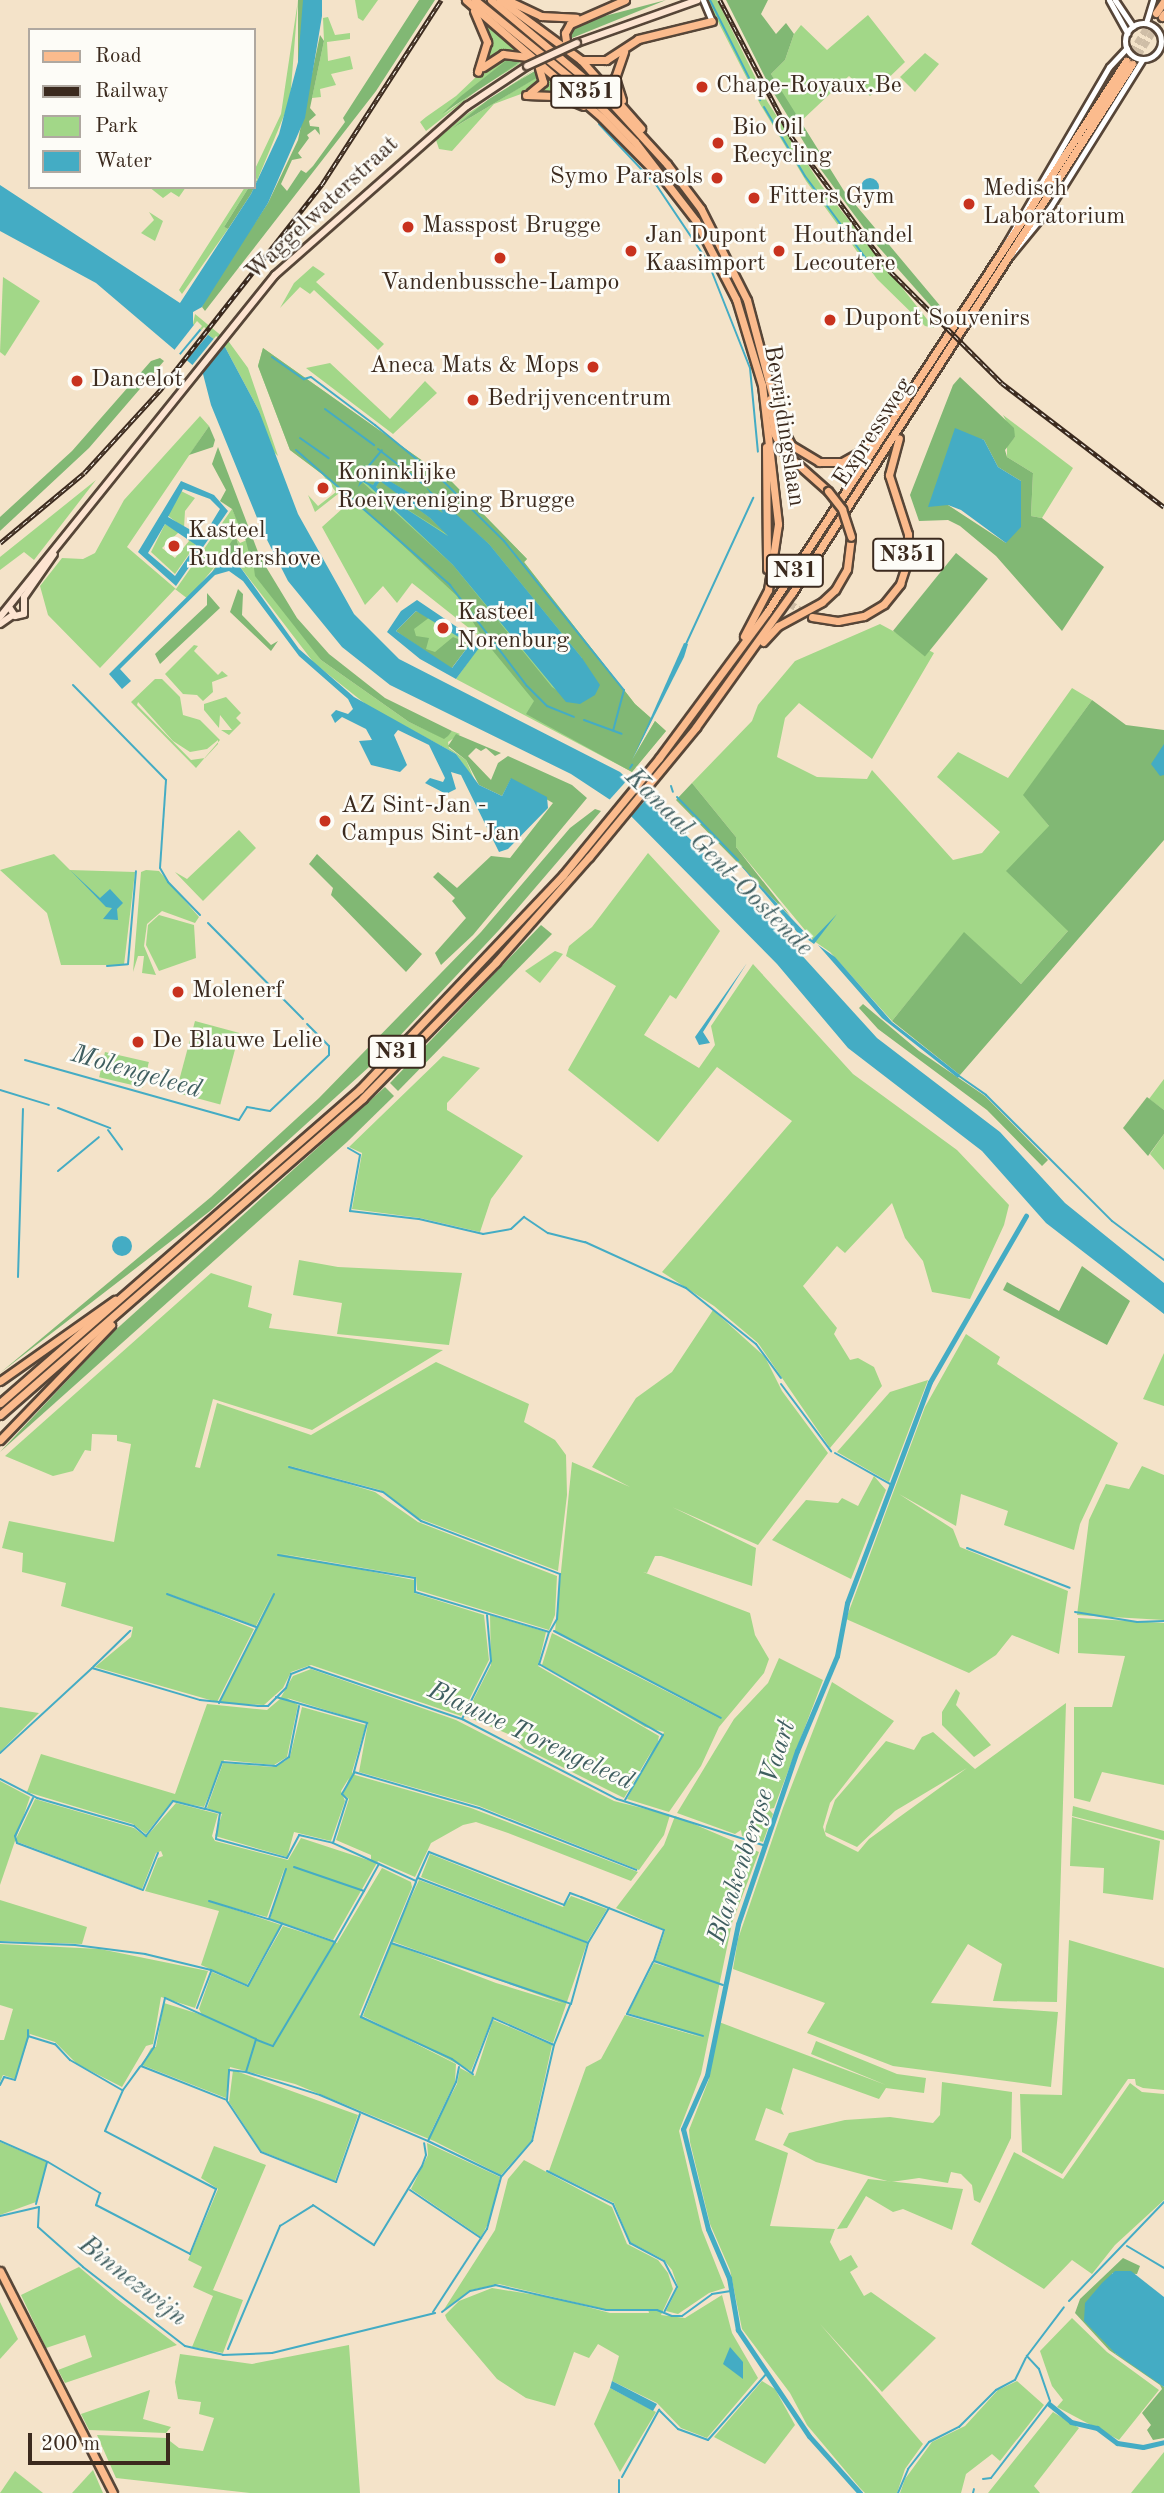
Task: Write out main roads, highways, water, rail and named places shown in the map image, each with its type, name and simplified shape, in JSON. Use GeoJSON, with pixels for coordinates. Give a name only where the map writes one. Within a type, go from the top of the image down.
{"type":"FeatureCollection","features":[{"type":"Feature","properties":{"kind":"main road"},"geometry":{"type":"LineString","coordinates":[[466,0],[610,126],[682,199]]}},
{"type":"Feature","properties":{"kind":"main road"},"geometry":{"type":"LineString","coordinates":[[466,0],[486,34],[478,72],[503,54],[535,61]]}},
{"type":"Feature","properties":{"kind":"main road","name":"Bevrijdingslaan"},"geometry":{"type":"LineString","coordinates":[[475,0],[596,101],[682,199],[714,251],[736,299],[758,368],[778,513],[776,556],[763,603],[733,660]]}},
{"type":"Feature","properties":{"kind":"main road","name":"Bevrijdingslaan"},"geometry":{"type":"LineString","coordinates":[[491,0],[590,82],[652,146],[701,209],[736,273],[769,383]]}},
{"type":"Feature","properties":{"kind":"main road"},"geometry":{"type":"LineString","coordinates":[[500,0],[581,60],[629,113],[652,146]]}},
{"type":"Feature","properties":{"kind":"main road"},"geometry":{"type":"LineString","coordinates":[[506,0],[541,16],[583,18]]}},
{"type":"Feature","properties":{"kind":"main road"},"geometry":{"type":"LineString","coordinates":[[568,48],[567,27],[625,0]]}},
{"type":"Feature","properties":{"kind":"main road","name":"Waggelwaterstraat"},"geometry":{"type":"LineString","coordinates":[[0,617],[20,600],[56,549],[238,318],[275,275],[331,224],[467,106],[527,66],[576,43],[699,0]]}},
{"type":"Feature","properties":{"kind":"main road"},"geometry":{"type":"LineString","coordinates":[[1161,15],[1164,1]]}},
{"type":"Feature","properties":{"kind":"main road"},"geometry":{"type":"LineString","coordinates":[[581,60],[606,60],[645,36],[712,21]]}},
{"type":"Feature","properties":{"kind":"main road"},"geometry":{"type":"LineString","coordinates":[[628,46],[615,78],[629,113]]}},
{"type":"Feature","properties":{"kind":"main road"},"geometry":{"type":"LineString","coordinates":[[535,61],[543,82],[526,95],[572,100],[610,126]]}},
{"type":"Feature","properties":{"kind":"main road","name":"Expressweg"},"geometry":{"type":"LineString","coordinates":[[608,828],[733,660],[1006,254],[1129,63]]}},
{"type":"Feature","properties":{"kind":"main road","name":"Expressweg"},"geometry":{"type":"LineString","coordinates":[[608,828],[666,764],[747,657],[907,417],[1006,254]]}},
{"type":"Feature","properties":{"kind":"main road","name":"N351"},"geometry":{"type":"LineString","coordinates":[[769,383],[785,436],[797,451],[819,462],[842,462],[858,454],[895,418]]}},
{"type":"Feature","properties":{"kind":"main road","name":"N351"},"geometry":{"type":"LineString","coordinates":[[747,657],[778,626],[822,602],[835,590],[847,569],[851,537],[842,509],[828,491],[783,452],[773,427],[769,383]]}},
{"type":"Feature","properties":{"kind":"main road","name":"N351"},"geometry":{"type":"LineString","coordinates":[[764,408],[767,569]]}},
{"type":"Feature","properties":{"kind":"main road","name":"N351"},"geometry":{"type":"LineString","coordinates":[[812,617],[838,621],[864,616],[884,604],[900,584],[908,560],[908,534],[893,499],[889,475],[893,452],[907,417]]}},
{"type":"Feature","properties":{"kind":"main road","name":"Waggelwaterstraat"},"geometry":{"type":"LineString","coordinates":[[0,624],[13,615],[24,614],[20,600]]}},
{"type":"Feature","properties":{"kind":"main road"},"geometry":{"type":"LineString","coordinates":[[9,607],[13,615]]}},
{"type":"Feature","properties":{"kind":"main road","name":"N31"},"geometry":{"type":"LineString","coordinates":[[0,1403],[128,1293],[393,1056],[608,828]]}},
{"type":"Feature","properties":{"kind":"main road","name":"N31"},"geometry":{"type":"LineString","coordinates":[[0,1415],[311,1147],[393,1070],[496,962],[608,828]]}},
{"type":"Feature","properties":{"kind":"main road"},"geometry":{"type":"LineString","coordinates":[[0,1381],[128,1293]]}},
{"type":"Feature","properties":{"kind":"main road"},"geometry":{"type":"LineString","coordinates":[[0,1440],[116,1315]]}},
{"type":"Feature","properties":{"kind":"main road"},"geometry":{"type":"LineString","coordinates":[[0,2271],[113,2493]]}},
{"type":"Feature","properties":{"kind":"water"},"geometry":{"type":"Polygon","coordinates":[[[303,0],[322,0],[322,16],[305,118],[268,203],[202,307],[193,312],[193,324],[225,347],[259,411],[298,514],[354,614],[399,659],[620,772],[736,883],[877,1038],[1000,1132],[1065,1203],[1164,1283],[1164,1314],[1046,1223],[982,1151],[848,1048],[777,964],[624,809],[571,774],[390,685],[342,647],[288,581],[262,530],[211,405],[203,374],[96,283],[0,231],[0,185],[180,303],[253,189],[256,189],[256,183],[279,134],[298,62],[303,0]]]}},
{"type":"Feature","properties":{"kind":"water"},"geometry":{"type":"Polygon","coordinates":[[[870,178],[876,181],[879,187],[876,193],[870,196],[864,193],[861,187],[864,181],[870,178]]]}},
{"type":"Feature","properties":{"kind":"water"},"geometry":{"type":"Polygon","coordinates":[[[955,428],[984,440],[998,467],[1021,481],[1021,527],[1006,543],[961,510],[948,505],[928,507],[955,428]]]}},
{"type":"Feature","properties":{"kind":"water"},"geometry":{"type":"Polygon","coordinates":[[[363,465],[443,513],[426,487],[489,544],[582,658],[600,685],[595,695],[580,704],[566,702],[453,565],[368,485],[363,482],[358,487],[360,481],[354,476],[373,485],[377,478],[363,465]],[[380,481],[376,487],[448,536],[430,518],[380,481]]]}},
{"type":"Feature","properties":{"kind":"water"},"geometry":{"type":"Polygon","coordinates":[[[181,481],[214,495],[228,511],[176,586],[138,552],[181,481]],[[183,489],[168,517],[203,537],[220,509],[210,499],[183,489]],[[165,524],[148,553],[175,576],[196,545],[165,524]]]}},
{"type":"Feature","properties":{"kind":"water"},"geometry":{"type":"Polygon","coordinates":[[[230,560],[238,564],[299,649],[354,697],[456,754],[479,785],[502,796],[511,778],[547,797],[548,808],[508,849],[499,852],[461,775],[451,772],[456,789],[446,794],[425,783],[430,778],[443,782],[445,778],[429,745],[398,730],[394,735],[407,765],[400,772],[371,765],[359,741],[372,740],[366,729],[342,717],[335,723],[331,715],[336,710],[348,714],[353,709],[348,699],[299,656],[243,581],[229,571],[215,575],[120,669],[131,681],[122,689],[109,674],[216,568],[230,560]]]}},
{"type":"Feature","properties":{"kind":"water"},"geometry":{"type":"Polygon","coordinates":[[[417,600],[482,644],[456,679],[420,659],[387,632],[401,611],[417,600]],[[416,611],[396,631],[452,668],[470,644],[416,611]]]}},
{"type":"Feature","properties":{"kind":"water"},"geometry":{"type":"Polygon","coordinates":[[[684,643],[688,644],[684,657],[632,760],[684,643]]]}},
{"type":"Feature","properties":{"kind":"water"},"geometry":{"type":"Polygon","coordinates":[[[1164,744],[1164,775],[1160,776],[1151,764],[1164,744]]]}},
{"type":"Feature","properties":{"kind":"water"},"geometry":{"type":"Polygon","coordinates":[[[737,861],[812,940],[837,914],[814,944],[797,932],[737,861]]]}},
{"type":"Feature","properties":{"kind":"water"},"geometry":{"type":"Polygon","coordinates":[[[70,870],[100,898],[110,889],[123,903],[117,909],[118,920],[103,919],[112,908],[106,907],[70,870]]]}},
{"type":"Feature","properties":{"kind":"water"},"geometry":{"type":"Polygon","coordinates":[[[818,945],[835,957],[892,1022],[960,1075],[958,1078],[882,1018],[818,945]]]}},
{"type":"Feature","properties":{"kind":"water"},"geometry":{"type":"Polygon","coordinates":[[[747,963],[703,1032],[710,1043],[699,1045],[695,1037],[747,963]]]}},
{"type":"Feature","properties":{"kind":"water"},"geometry":{"type":"Polygon","coordinates":[[[118,1236],[126,1236],[132,1246],[126,1256],[118,1256],[112,1250],[112,1242],[118,1236]]]}},
{"type":"Feature","properties":{"kind":"water"},"geometry":{"type":"Polygon","coordinates":[[[1115,2271],[1131,2271],[1164,2297],[1164,2387],[1115,2353],[1084,2321],[1085,2303],[1102,2283],[1115,2271]]]}},
{"type":"Feature","properties":{"kind":"water"},"geometry":{"type":"Polygon","coordinates":[[[730,2347],[743,2362],[743,2379],[723,2364],[730,2347]]]}},
{"type":"Feature","properties":{"kind":"water"},"geometry":{"type":"Polygon","coordinates":[[[612,2381],[657,2404],[653,2411],[610,2388],[612,2381]]]}},
{"type":"Feature","properties":{"kind":"waterway"},"geometry":{"type":"LineString","coordinates":[[710,0],[760,100]]}},
{"type":"Feature","properties":{"kind":"waterway"},"geometry":{"type":"LineString","coordinates":[[764,107],[805,176],[875,271]]}},
{"type":"Feature","properties":{"kind":"waterway"},"geometry":{"type":"LineString","coordinates":[[599,124],[657,186],[708,262],[750,368],[758,452]]}},
{"type":"Feature","properties":{"kind":"waterway"},"geometry":{"type":"LineString","coordinates":[[272,357],[304,379],[311,377],[375,425],[442,480],[504,541],[624,690],[613,731]]}},
{"type":"Feature","properties":{"kind":"waterway"},"geometry":{"type":"LineString","coordinates":[[325,409],[374,445]]}},
{"type":"Feature","properties":{"kind":"waterway"},"geometry":{"type":"LineString","coordinates":[[300,438],[329,458]]}},
{"type":"Feature","properties":{"kind":"waterway"},"geometry":{"type":"LineString","coordinates":[[378,449],[422,483]]}},
{"type":"Feature","properties":{"kind":"waterway"},"geometry":{"type":"LineString","coordinates":[[296,450],[450,585],[527,686],[547,706],[574,717]]}},
{"type":"Feature","properties":{"kind":"waterway"},"geometry":{"type":"LineString","coordinates":[[367,468],[382,450]]}},
{"type":"Feature","properties":{"kind":"waterway"},"geometry":{"type":"LineString","coordinates":[[686,644],[753,498]]}},
{"type":"Feature","properties":{"kind":"waterway"},"geometry":{"type":"LineString","coordinates":[[73,685],[166,780],[160,868],[168,882],[200,915]]}},
{"type":"Feature","properties":{"kind":"waterway"},"geometry":{"type":"LineString","coordinates":[[584,720],[622,734]]}},
{"type":"Feature","properties":{"kind":"waterway","name":"Kanaal Gent-Oostende"},"geometry":{"type":"LineString","coordinates":[[671,786],[673,792]]}},
{"type":"Feature","properties":{"kind":"waterway","name":"Kanaal Gent-Oostende"},"geometry":{"type":"LineString","coordinates":[[677,797],[738,860]]}},
{"type":"Feature","properties":{"kind":"waterway"},"geometry":{"type":"LineString","coordinates":[[107,966],[128,964],[136,871]]}},
{"type":"Feature","properties":{"kind":"waterway"},"geometry":{"type":"LineString","coordinates":[[208,923],[303,1019]]}},
{"type":"Feature","properties":{"kind":"waterway","name":"Molengeleed"},"geometry":{"type":"LineString","coordinates":[[25,1060],[239,1120],[247,1107],[270,1111],[329,1055],[329,1046],[307,1024]]}},
{"type":"Feature","properties":{"kind":"waterway"},"geometry":{"type":"LineString","coordinates":[[959,1076],[986,1095],[1112,1221],[1164,1260]]}},
{"type":"Feature","properties":{"kind":"waterway"},"geometry":{"type":"LineString","coordinates":[[0,1090],[49,1105]]}},
{"type":"Feature","properties":{"kind":"waterway"},"geometry":{"type":"LineString","coordinates":[[58,1108],[110,1128]]}},
{"type":"Feature","properties":{"kind":"waterway"},"geometry":{"type":"LineString","coordinates":[[18,1277],[23,1109]]}},
{"type":"Feature","properties":{"kind":"waterway"},"geometry":{"type":"LineString","coordinates":[[108,1130],[122,1149]]}},
{"type":"Feature","properties":{"kind":"waterway"},"geometry":{"type":"LineString","coordinates":[[58,1171],[99,1137]]}},
{"type":"Feature","properties":{"kind":"waterway"},"geometry":{"type":"LineString","coordinates":[[348,1148],[360,1155],[350,1211],[419,1219],[483,1234],[511,1229],[524,1217],[548,1233],[585,1242],[686,1288],[756,1344],[781,1378]]}},
{"type":"Feature","properties":{"kind":"waterway","name":"Blankenbergse Vaart"},"geometry":{"type":"LineString","coordinates":[[860,2493],[809,2436],[738,2330],[729,2278],[708,2229],[683,2129],[707,2075],[738,1924],[797,1751],[837,1656],[847,1603],[930,1382],[1026,1216]]}},
{"type":"Feature","properties":{"kind":"waterway","name":"Molengeleed"},"geometry":{"type":"LineString","coordinates":[[781,1384],[831,1451]]}},
{"type":"Feature","properties":{"kind":"waterway","name":"Molengeleed"},"geometry":{"type":"LineString","coordinates":[[835,1453],[892,1485]]}},
{"type":"Feature","properties":{"kind":"waterway"},"geometry":{"type":"LineString","coordinates":[[289,1467],[383,1492],[421,1521],[560,1574],[557,1619],[550,1631]]}},
{"type":"Feature","properties":{"kind":"waterway"},"geometry":{"type":"LineString","coordinates":[[967,1548],[1070,1588]]}},
{"type":"Feature","properties":{"kind":"waterway"},"geometry":{"type":"LineString","coordinates":[[278,1555],[415,1578],[415,1592],[549,1632],[539,1664],[663,1735],[625,1800]]}},
{"type":"Feature","properties":{"kind":"waterway"},"geometry":{"type":"LineString","coordinates":[[167,1594],[256,1627]]}},
{"type":"Feature","properties":{"kind":"waterway"},"geometry":{"type":"LineString","coordinates":[[219,1703],[274,1594]]}},
{"type":"Feature","properties":{"kind":"waterway"},"geometry":{"type":"LineString","coordinates":[[1075,1612],[1137,1622],[1164,1621]]}},
{"type":"Feature","properties":{"kind":"waterway"},"geometry":{"type":"LineString","coordinates":[[462,1719],[491,1661],[487,1615]]}},
{"type":"Feature","properties":{"kind":"waterway"},"geometry":{"type":"LineString","coordinates":[[93,1667],[130,1631]]}},
{"type":"Feature","properties":{"kind":"waterway"},"geometry":{"type":"LineString","coordinates":[[554,1631],[721,1718]]}},
{"type":"Feature","properties":{"kind":"waterway","name":"Blauwe Torengeleed"},"geometry":{"type":"LineString","coordinates":[[0,1753],[92,1668],[200,1700],[268,1706],[286,1688],[291,1674],[309,1667],[462,1719],[617,1799],[766,1846]]}},
{"type":"Feature","properties":{"kind":"waterway"},"geometry":{"type":"LineString","coordinates":[[276,1697],[367,1723],[354,1772],[479,1808],[636,1870]]}},
{"type":"Feature","properties":{"kind":"waterway"},"geometry":{"type":"LineString","coordinates":[[0,1779],[37,1798],[134,1826],[146,1836],[173,1801],[205,1809],[222,1762],[276,1766],[289,1757],[299,1706]]}},
{"type":"Feature","properties":{"kind":"waterway"},"geometry":{"type":"LineString","coordinates":[[206,1809],[220,1813],[216,1839],[287,1858],[299,1835],[333,1843],[347,1799],[342,1794],[354,1773]]}},
{"type":"Feature","properties":{"kind":"waterway"},"geometry":{"type":"LineString","coordinates":[[33,1798],[15,1836],[17,1843],[143,1890],[158,1853]]}},
{"type":"Feature","properties":{"kind":"waterway"},"geometry":{"type":"LineString","coordinates":[[294,1867],[364,1891],[379,1864],[333,1843]]}},
{"type":"Feature","properties":{"kind":"waterway"},"geometry":{"type":"LineString","coordinates":[[379,1864],[416,1881],[429,1852],[564,1905],[570,1893],[664,1930],[654,1961],[723,1985]]}},
{"type":"Feature","properties":{"kind":"waterway"},"geometry":{"type":"LineString","coordinates":[[286,1869],[269,1919],[335,1942],[364,1891]]}},
{"type":"Feature","properties":{"kind":"waterway"},"geometry":{"type":"LineString","coordinates":[[418,1878],[588,1943],[609,1908]]}},
{"type":"Feature","properties":{"kind":"waterway"},"geometry":{"type":"LineString","coordinates":[[416,1882],[361,2017],[452,2059],[473,2074]]}},
{"type":"Feature","properties":{"kind":"waterway"},"geometry":{"type":"LineString","coordinates":[[209,1901],[268,1919]]}},
{"type":"Feature","properties":{"kind":"waterway"},"geometry":{"type":"LineString","coordinates":[[0,1942],[75,1945],[145,1954],[211,1970],[248,1986],[282,1924]]}},
{"type":"Feature","properties":{"kind":"waterway"},"geometry":{"type":"LineString","coordinates":[[257,2040],[273,2046],[335,1942]]}},
{"type":"Feature","properties":{"kind":"waterway"},"geometry":{"type":"LineString","coordinates":[[391,1943],[571,2004],[588,1943]]}},
{"type":"Feature","properties":{"kind":"waterway"},"geometry":{"type":"LineString","coordinates":[[653,1962],[627,2014],[703,2036]]}},
{"type":"Feature","properties":{"kind":"waterway"},"geometry":{"type":"LineString","coordinates":[[197,2008],[211,1971]]}},
{"type":"Feature","properties":{"kind":"waterway"},"geometry":{"type":"LineString","coordinates":[[246,2072],[256,2039],[165,1998],[154,2047],[141,2066],[227,2100],[229,2070],[246,2072],[320,2095],[428,2141]]}},
{"type":"Feature","properties":{"kind":"waterway"},"geometry":{"type":"LineString","coordinates":[[554,2045],[570,2005]]}},
{"type":"Feature","properties":{"kind":"waterway"},"geometry":{"type":"LineString","coordinates":[[433,2312],[487,2229],[501,2177],[532,2141],[554,2045],[493,2018],[472,2073]]}},
{"type":"Feature","properties":{"kind":"waterway"},"geometry":{"type":"LineString","coordinates":[[28,2030],[28,2036],[55,2044],[70,2060],[122,2090]]}},
{"type":"Feature","properties":{"kind":"waterway"},"geometry":{"type":"LineString","coordinates":[[0,2085],[4,2077],[15,2080],[28,2037]]}},
{"type":"Feature","properties":{"kind":"waterway"},"geometry":{"type":"LineString","coordinates":[[0,2141],[48,2162],[100,2193],[96,2205],[190,2254],[216,2189],[105,2131],[123,2090],[140,2067]]}},
{"type":"Feature","properties":{"kind":"waterway"},"geometry":{"type":"LineString","coordinates":[[459,2067],[456,2082],[428,2141],[501,2176]]}},
{"type":"Feature","properties":{"kind":"waterway"},"geometry":{"type":"LineString","coordinates":[[227,2101],[261,2152],[336,2182],[360,2114]]}},
{"type":"Feature","properties":{"kind":"waterway"},"geometry":{"type":"LineString","coordinates":[[228,2349],[280,2226],[313,2205],[374,2245],[422,2166],[426,2155],[424,2143]]}},
{"type":"Feature","properties":{"kind":"waterway"},"geometry":{"type":"LineString","coordinates":[[36,2204],[47,2162]]}},
{"type":"Feature","properties":{"kind":"waterway"},"geometry":{"type":"LineString","coordinates":[[547,2171],[613,2204],[630,2243],[664,2261],[677,2287],[665,2311]]}},
{"type":"Feature","properties":{"kind":"waterway"},"geometry":{"type":"LineString","coordinates":[[410,2190],[481,2238]]}},
{"type":"Feature","properties":{"kind":"waterway"},"geometry":{"type":"LineString","coordinates":[[1069,2301],[1164,2202]]}},
{"type":"Feature","properties":{"kind":"waterway","name":"Binnezwijn"},"geometry":{"type":"LineString","coordinates":[[0,2216],[39,2207],[38,2227],[83,2267],[185,2346],[223,2355],[272,2353],[435,2313]]}},
{"type":"Feature","properties":{"kind":"waterway"},"geometry":{"type":"LineString","coordinates":[[1127,2246],[1164,2268]]}},
{"type":"Feature","properties":{"kind":"waterway","name":"Binnezwijn"},"geometry":{"type":"LineString","coordinates":[[442,2312],[470,2291],[495,2285],[606,2310],[657,2310],[672,2316],[682,2316],[712,2294],[731,2291]]}},
{"type":"Feature","properties":{"kind":"waterway"},"geometry":{"type":"LineString","coordinates":[[983,2479],[991,2478],[1050,2401],[1039,2369],[1027,2356],[1064,2307]]}},
{"type":"Feature","properties":{"kind":"waterway"},"geometry":{"type":"LineString","coordinates":[[898,2493],[908,2469],[929,2442],[959,2427],[996,2390],[1015,2380],[1026,2357]]}},
{"type":"Feature","properties":{"kind":"waterway"},"geometry":{"type":"LineString","coordinates":[[622,2477],[659,2410],[678,2429],[708,2440],[767,2373]]}},
{"type":"Feature","properties":{"kind":"waterway"},"geometry":{"type":"LineString","coordinates":[[1049,2404],[1071,2422],[1097,2428],[1117,2443],[1143,2447],[1164,2442]]}},
{"type":"Feature","properties":{"kind":"waterway"},"geometry":{"type":"LineString","coordinates":[[619,2480],[619,2493]]}},
{"type":"Feature","properties":{"kind":"waterway"},"geometry":{"type":"LineString","coordinates":[[973,2493],[974,2489]]}},
{"type":"Feature","properties":{"kind":"tunnel"},"geometry":{"type":"LineString","coordinates":[[1126,61],[1156,13]]}},
{"type":"Feature","properties":{"kind":"tunnel"},"geometry":{"type":"LineString","coordinates":[[1132,64],[1162,17]]}},
{"type":"Feature","properties":{"kind":"tunnel"},"geometry":{"type":"LineString","coordinates":[[769,576],[789,603],[812,617]]}},
{"type":"Feature","properties":{"kind":"railway"},"geometry":{"type":"LineString","coordinates":[[0,543],[84,473],[160,390],[322,184],[441,0]]}},
{"type":"Feature","properties":{"kind":"railway"},"geometry":{"type":"LineString","coordinates":[[720,0],[791,136],[891,272],[1002,383],[1164,507]]}},
{"type":"Feature","properties":{"kind":"place","name":"Chape-Royaux.Be"},"geometry":{"type":"Point","coordinates":[702,87]}},
{"type":"Feature","properties":{"kind":"place","name":"Bio Oil Recycling"},"geometry":{"type":"Point","coordinates":[718,143]}},
{"type":"Feature","properties":{"kind":"place","name":"Symo Parasols"},"geometry":{"type":"Point","coordinates":[717,178]}},
{"type":"Feature","properties":{"kind":"place","name":"Fitters Gym"},"geometry":{"type":"Point","coordinates":[754,198]}},
{"type":"Feature","properties":{"kind":"place","name":"Medisch Laboratorium"},"geometry":{"type":"Point","coordinates":[969,204]}},
{"type":"Feature","properties":{"kind":"place","name":"Masspost Brugge"},"geometry":{"type":"Point","coordinates":[408,227]}},
{"type":"Feature","properties":{"kind":"place","name":"Jan Dupont Kaasimport"},"geometry":{"type":"Point","coordinates":[631,251]}},
{"type":"Feature","properties":{"kind":"place","name":"Houthandel Lecoutere"},"geometry":{"type":"Point","coordinates":[779,251]}},
{"type":"Feature","properties":{"kind":"place","name":"Vandenbussche-Lampo"},"geometry":{"type":"Point","coordinates":[500,258]}},
{"type":"Feature","properties":{"kind":"place","name":"Dupont Souvenirs"},"geometry":{"type":"Point","coordinates":[830,320]}},
{"type":"Feature","properties":{"kind":"place","name":"Aneca Mats & Mops"},"geometry":{"type":"Point","coordinates":[593,367]}},
{"type":"Feature","properties":{"kind":"place","name":"Dancelot"},"geometry":{"type":"Point","coordinates":[77,381]}},
{"type":"Feature","properties":{"kind":"place","name":"Bedrijvencentrum"},"geometry":{"type":"Point","coordinates":[473,400]}},
{"type":"Feature","properties":{"kind":"place","name":"Koninklijke Roeivereniging Brugge"},"geometry":{"type":"Point","coordinates":[323,488]}},
{"type":"Feature","properties":{"kind":"place","name":"Kasteel Ruddershove"},"geometry":{"type":"Point","coordinates":[174,546]}},
{"type":"Feature","properties":{"kind":"place","name":"Kasteel Norenburg"},"geometry":{"type":"Point","coordinates":[443,628]}},
{"type":"Feature","properties":{"kind":"place","name":"AZ Sint-Jan - Campus Sint-Jan"},"geometry":{"type":"Point","coordinates":[325,821]}},
{"type":"Feature","properties":{"kind":"place","name":"Molenerf"},"geometry":{"type":"Point","coordinates":[178,992]}},
{"type":"Feature","properties":{"kind":"place","name":"De Blauwe Lelie"},"geometry":{"type":"Point","coordinates":[138,1042]}}]}
